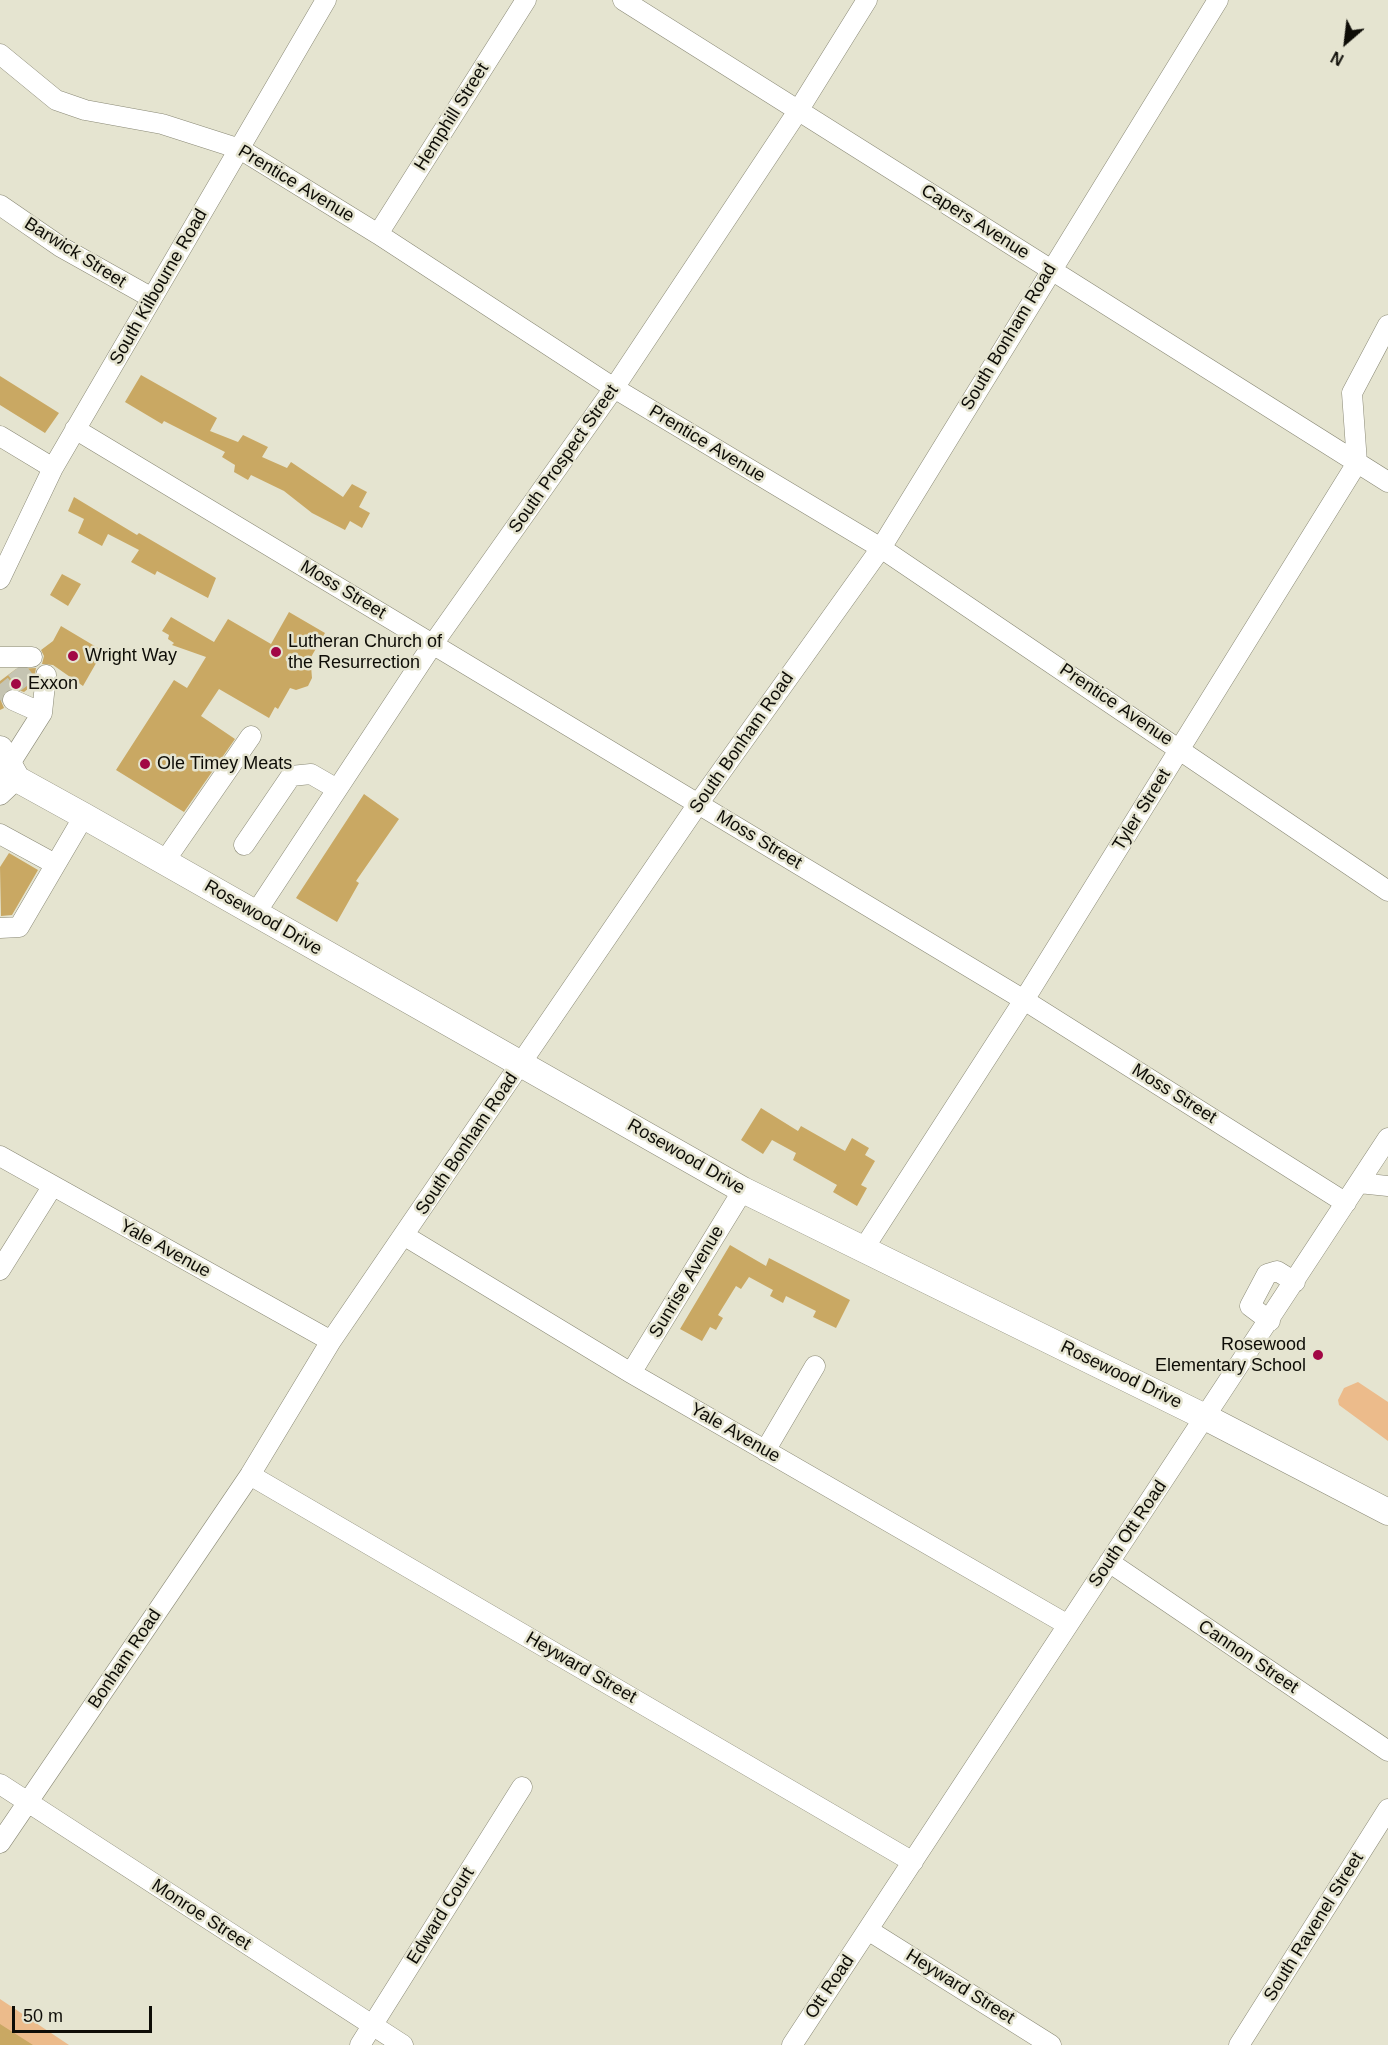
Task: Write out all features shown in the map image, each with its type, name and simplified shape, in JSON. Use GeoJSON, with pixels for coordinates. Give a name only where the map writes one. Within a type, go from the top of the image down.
{"type":"FeatureCollection","features":[{"type":"Feature","properties":{"kind":"main road","name":"Rosewood Drive"},"geometry":{"type":"LineString","coordinates":[[5,773],[743,1190],[1206,1418],[1380,1508],[1388,1526]]}},
{"type":"Feature","properties":{"kind":"street","name":"South Kilbourne Road"},"geometry":{"type":"LineString","coordinates":[[0,579],[7,542],[53,468],[326,0]]}},
{"type":"Feature","properties":{"kind":"street","name":"Hemphill Street"},"geometry":{"type":"LineString","coordinates":[[378,234],[526,0]]}},
{"type":"Feature","properties":{"kind":"street","name":"Capers Avenue"},"geometry":{"type":"LineString","coordinates":[[622,0],[1388,482]]}},
{"type":"Feature","properties":{"kind":"street","name":"South Prospect Street"},"geometry":{"type":"LineString","coordinates":[[255,914],[433,644],[614,388],[798,111],[867,0]]}},
{"type":"Feature","properties":{"kind":"street","name":"South Bonham Road"},"geometry":{"type":"LineString","coordinates":[[250,1475],[331,1341],[405,1236],[698,804],[881,548],[1050,269],[1218,0]]}},
{"type":"Feature","properties":{"kind":"street","name":"Prentice Avenue"},"geometry":{"type":"LineString","coordinates":[[0,54],[56,100],[94,112],[162,124],[240,149],[378,234],[614,388],[881,548],[1180,748],[1388,891]]}},
{"type":"Feature","properties":{"kind":"street","name":"Barwick Street"},"geometry":{"type":"LineString","coordinates":[[0,205],[61,247],[152,298]]}},
{"type":"Feature","properties":{"kind":"street"},"geometry":{"type":"LineString","coordinates":[[1357,463],[1352,393],[1388,325]]}},
{"type":"Feature","properties":{"kind":"street","name":"Moss Street"},"geometry":{"type":"LineString","coordinates":[[75,429],[1024,1000],[1346,1203]]}},
{"type":"Feature","properties":{"kind":"street"},"geometry":{"type":"LineString","coordinates":[[0,436],[53,468]]}},
{"type":"Feature","properties":{"kind":"street","name":"Tyler Street"},"geometry":{"type":"LineString","coordinates":[[864,1248],[1024,1000],[1357,463]]}},
{"type":"Feature","properties":{"kind":"street"},"geometry":{"type":"LineString","coordinates":[[0,658],[24,663]]}},
{"type":"Feature","properties":{"kind":"street"},"geometry":{"type":"LineString","coordinates":[[5,773],[42,713],[46,675]]}},
{"type":"Feature","properties":{"kind":"street"},"geometry":{"type":"LineString","coordinates":[[30,687],[42,713]]}},
{"type":"Feature","properties":{"kind":"street"},"geometry":{"type":"LineString","coordinates":[[8,704],[42,713]]}},
{"type":"Feature","properties":{"kind":"street"},"geometry":{"type":"LineString","coordinates":[[164,862],[251,736]]}},
{"type":"Feature","properties":{"kind":"street"},"geometry":{"type":"LineString","coordinates":[[244,845],[291,776],[311,774],[337,789]]}},
{"type":"Feature","properties":{"kind":"street"},"geometry":{"type":"LineString","coordinates":[[0,928],[19,927],[84,816]]}},
{"type":"Feature","properties":{"kind":"street"},"geometry":{"type":"LineString","coordinates":[[0,834],[55,864]]}},
{"type":"Feature","properties":{"kind":"street","name":"South Ott Road"},"geometry":{"type":"LineString","coordinates":[[868,1930],[1388,1138]]}},
{"type":"Feature","properties":{"kind":"street","name":"Yale Avenue"},"geometry":{"type":"LineString","coordinates":[[0,1156],[331,1341]]}},
{"type":"Feature","properties":{"kind":"street"},"geometry":{"type":"LineString","coordinates":[[1359,1182],[1388,1186]]}},
{"type":"Feature","properties":{"kind":"street"},"geometry":{"type":"LineString","coordinates":[[0,1270],[52,1187]]}},
{"type":"Feature","properties":{"kind":"street","name":"Sunrise Avenue"},"geometry":{"type":"LineString","coordinates":[[631,1373],[743,1190]]}},
{"type":"Feature","properties":{"kind":"street","name":"Yale Avenue"},"geometry":{"type":"LineString","coordinates":[[405,1236],[631,1373],[1068,1625]]}},
{"type":"Feature","properties":{"kind":"street"},"geometry":{"type":"LineString","coordinates":[[1270,1321],[1250,1306],[1267,1274],[1277,1271],[1295,1282]]}},
{"type":"Feature","properties":{"kind":"street"},"geometry":{"type":"LineString","coordinates":[[765,1450],[815,1366]]}},
{"type":"Feature","properties":{"kind":"street","name":"Bonham Road"},"geometry":{"type":"LineString","coordinates":[[0,1842],[250,1475]]}},
{"type":"Feature","properties":{"kind":"street","name":"Heyward Street"},"geometry":{"type":"LineString","coordinates":[[250,1475],[913,1862]]}},
{"type":"Feature","properties":{"kind":"street","name":"Cannon Street"},"geometry":{"type":"LineString","coordinates":[[1109,1562],[1388,1751]]}},
{"type":"Feature","properties":{"kind":"street","name":"Monroe Street"},"geometry":{"type":"LineString","coordinates":[[0,1784],[403,2045]]}},
{"type":"Feature","properties":{"kind":"street","name":"Edward Court"},"geometry":{"type":"LineString","coordinates":[[360,2045],[522,1787]]}},
{"type":"Feature","properties":{"kind":"street","name":"South Ravenel Street"},"geometry":{"type":"LineString","coordinates":[[1239,2045],[1388,1809]]}},
{"type":"Feature","properties":{"kind":"street","name":"Heyward Street"},"geometry":{"type":"LineString","coordinates":[[868,1930],[1051,2045]]}},
{"type":"Feature","properties":{"kind":"street","name":"Ott Road"},"geometry":{"type":"LineString","coordinates":[[792,2045],[868,1930]]}},
{"type":"Feature","properties":{"kind":"shaded area"},"geometry":{"type":"Polygon","coordinates":[[[1358,1382],[1388,1402],[1388,1441],[1339,1405],[1338,1400],[1344,1388],[1358,1382]]]}},
{"type":"Feature","properties":{"kind":"shaded area"},"geometry":{"type":"Polygon","coordinates":[[[0,1999],[69,2045],[0,2045],[0,1999]]]}},
{"type":"Feature","properties":{"kind":"building"},"geometry":{"type":"Polygon","coordinates":[[[141,375],[217,418],[210,431],[238,442],[243,435],[268,447],[262,457],[287,468],[291,462],[343,497],[352,484],[367,492],[359,507],[370,513],[362,528],[350,521],[345,530],[312,513],[284,491],[251,475],[248,480],[234,472],[235,465],[222,457],[225,452],[164,421],[162,424],[125,402],[141,375]]]}},
{"type":"Feature","properties":{"kind":"building"},"geometry":{"type":"Polygon","coordinates":[[[0,376],[59,413],[45,433],[0,405],[0,376]]]}},
{"type":"Feature","properties":{"kind":"building"},"geometry":{"type":"Polygon","coordinates":[[[74,497],[216,578],[208,598],[157,571],[155,575],[131,562],[139,550],[108,534],[102,546],[78,533],[84,519],[68,511],[74,497]]]}},
{"type":"Feature","properties":{"kind":"building"},"geometry":{"type":"Polygon","coordinates":[[[62,574],[81,584],[68,606],[50,595],[62,574]]]}},
{"type":"Feature","properties":{"kind":"building"},"geometry":{"type":"Polygon","coordinates":[[[289,612],[325,633],[307,664],[311,666],[312,678],[308,686],[296,690],[290,688],[278,709],[275,707],[269,718],[219,689],[201,716],[235,739],[184,812],[116,770],[174,680],[187,688],[206,657],[172,645],[174,643],[168,639],[169,635],[162,631],[171,617],[214,642],[228,619],[271,644],[289,612]]]}},
{"type":"Feature","properties":{"kind":"building"},"geometry":{"type":"Polygon","coordinates":[[[61,626],[103,651],[83,686],[53,665],[42,664],[44,656],[41,650],[53,641],[61,626]]]}},
{"type":"Feature","properties":{"kind":"building"},"geometry":{"type":"Polygon","coordinates":[[[36,668],[33,685],[24,692],[12,688],[6,691],[1,701],[4,708],[0,710],[0,681],[16,669],[36,668]]]}},
{"type":"Feature","properties":{"kind":"building"},"geometry":{"type":"Polygon","coordinates":[[[364,794],[399,819],[356,881],[359,883],[337,922],[296,898],[364,794]]]}},
{"type":"Feature","properties":{"kind":"building"},"geometry":{"type":"Polygon","coordinates":[[[9,853],[38,870],[12,915],[1,916],[0,867],[9,853]]]}},
{"type":"Feature","properties":{"kind":"building"},"geometry":{"type":"Polygon","coordinates":[[[761,1108],[798,1131],[801,1126],[845,1151],[852,1138],[869,1148],[865,1155],[875,1161],[861,1185],[867,1188],[857,1206],[833,1192],[837,1185],[793,1160],[796,1153],[772,1140],[763,1154],[741,1140],[761,1108]]]}},
{"type":"Feature","properties":{"kind":"building"},"geometry":{"type":"Polygon","coordinates":[[[730,1245],[766,1266],[769,1258],[850,1300],[836,1328],[813,1317],[816,1311],[786,1296],[783,1303],[770,1296],[773,1290],[749,1277],[741,1289],[736,1286],[718,1315],[723,1318],[716,1330],[710,1327],[702,1341],[680,1329],[730,1245]]]}},
{"type":"Feature","properties":{"kind":"building"},"geometry":{"type":"Polygon","coordinates":[[[0,2024],[33,2045],[0,2045],[0,2024]]]}},
{"type":"Feature","properties":{"kind":"tunnel"},"geometry":{"type":"LineString","coordinates":[[16,669],[30,687]]}},
{"type":"Feature","properties":{"kind":"tunnel"},"geometry":{"type":"LineString","coordinates":[[0,684],[13,700]]}},
{"type":"Feature","properties":{"kind":"place","name":"Lutheran Church of the Resurrection"},"geometry":{"type":"Point","coordinates":[276,652]}},
{"type":"Feature","properties":{"kind":"place","name":"Wright Way"},"geometry":{"type":"Point","coordinates":[73,656]}},
{"type":"Feature","properties":{"kind":"place","name":"Exxon"},"geometry":{"type":"Point","coordinates":[16,684]}},
{"type":"Feature","properties":{"kind":"place","name":"Ole Timey Meats"},"geometry":{"type":"Point","coordinates":[145,764]}},
{"type":"Feature","properties":{"kind":"place","name":"Rosewood Elementary School"},"geometry":{"type":"Point","coordinates":[1318,1355]}}]}
